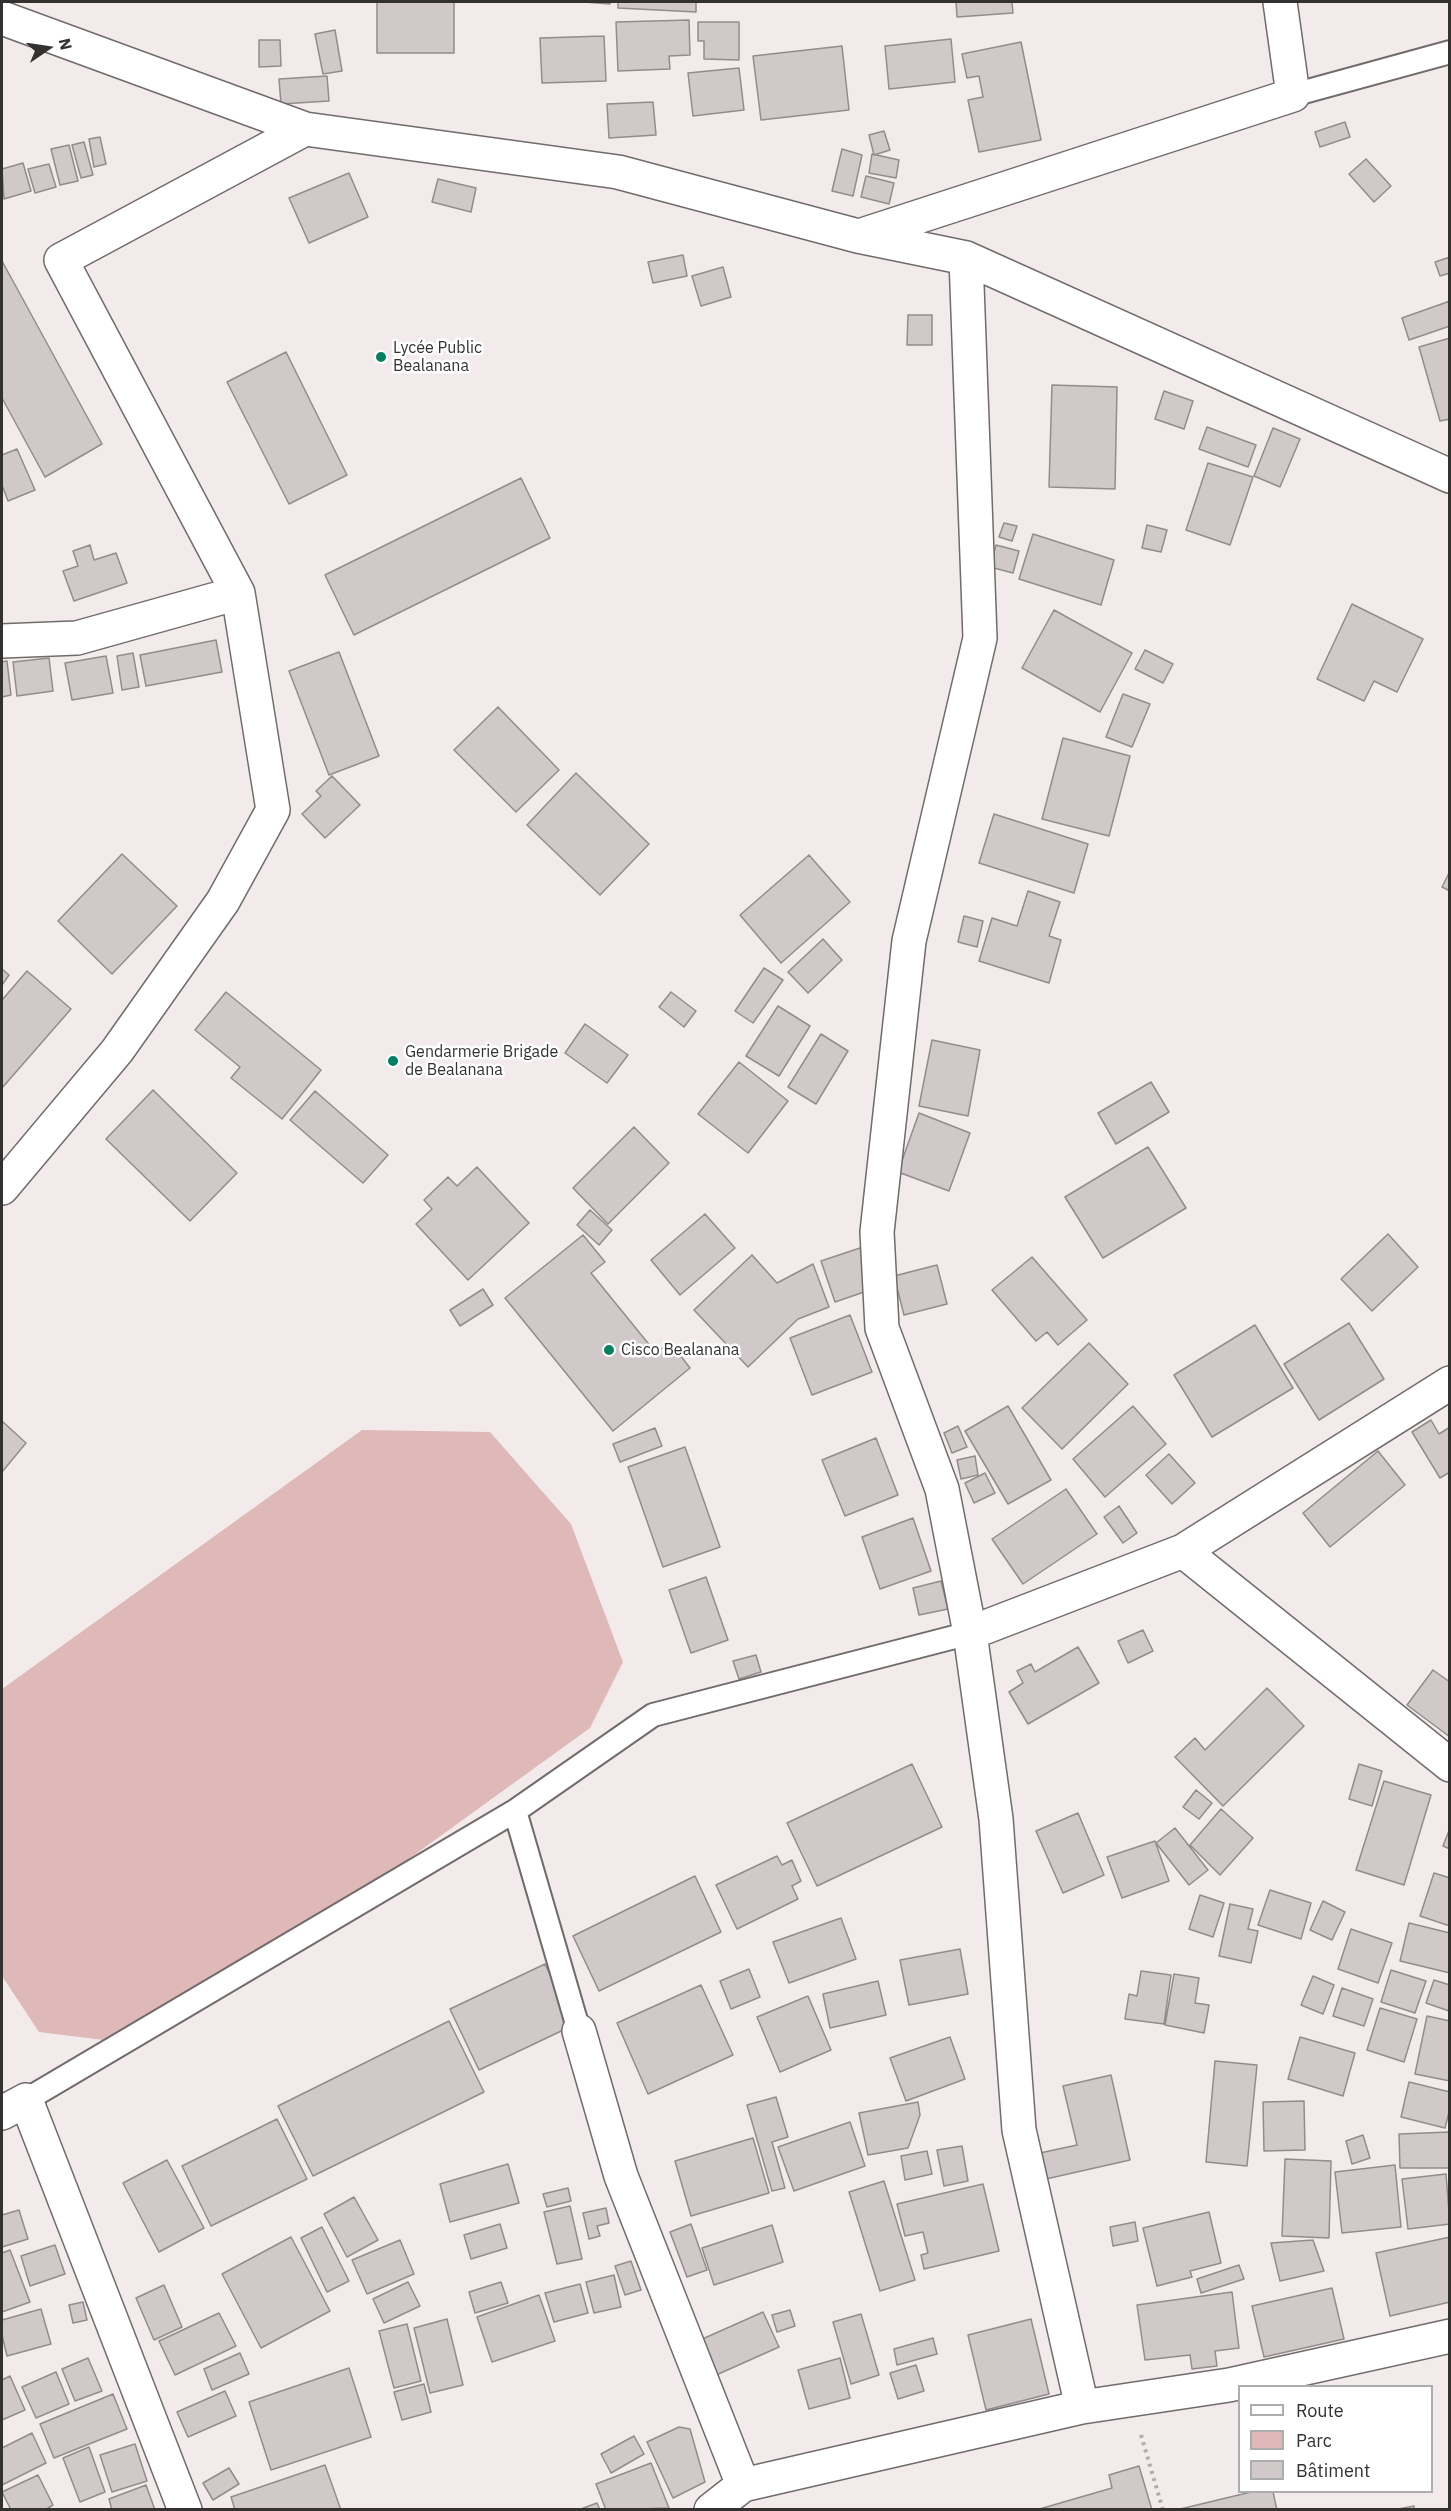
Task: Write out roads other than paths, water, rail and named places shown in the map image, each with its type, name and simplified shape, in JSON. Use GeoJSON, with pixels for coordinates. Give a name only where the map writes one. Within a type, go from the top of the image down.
{"type":"FeatureCollection","features":[{"type":"Feature","properties":{"kind":"street"},"geometry":{"type":"LineString","coordinates":[[858,236],[1293,95],[1280,2]]}},
{"type":"Feature","properties":{"kind":"street"},"geometry":{"type":"LineString","coordinates":[[2,18],[305,129],[618,172],[858,236],[966,258],[1449,476]]}},
{"type":"Feature","properties":{"kind":"street"},"geometry":{"type":"LineString","coordinates":[[2,1188],[117,1051],[223,901],[273,810],[238,593],[62,260],[305,129]]}},
{"type":"Feature","properties":{"kind":"street"},"geometry":{"type":"LineString","coordinates":[[966,258],[980,638],[909,941],[877,1232],[882,1328],[942,1489],[970,1633],[996,1819],[1019,2130],[1082,2407]]}},
{"type":"Feature","properties":{"kind":"street"},"geometry":{"type":"LineString","coordinates":[[2,641],[77,638],[238,593]]}},
{"type":"Feature","properties":{"kind":"street"},"geometry":{"type":"LineString","coordinates":[[970,1633],[1183,1551],[1449,1383]]}},
{"type":"Feature","properties":{"kind":"street"},"geometry":{"type":"LineString","coordinates":[[1183,1551],[1449,1765]]}},
{"type":"Feature","properties":{"kind":"street"},"geometry":{"type":"LineString","coordinates":[[579,2031],[621,2176],[743,2486]]}},
{"type":"Feature","properties":{"kind":"street"},"geometry":{"type":"LineString","coordinates":[[14,2107],[185,2510]]}},
{"type":"Feature","properties":{"kind":"street"},"geometry":{"type":"LineString","coordinates":[[711,2510],[743,2486],[1082,2407],[1229,2385],[1449,2336]]}},
{"type":"Feature","properties":{"kind":"lane"},"geometry":{"type":"LineString","coordinates":[[1293,95],[1449,52]]}},
{"type":"Feature","properties":{"kind":"lane"},"geometry":{"type":"LineString","coordinates":[[14,2107],[515,1811],[653,1715],[970,1633]]}},
{"type":"Feature","properties":{"kind":"lane"},"geometry":{"type":"LineString","coordinates":[[515,1811],[579,2031]]}},
{"type":"Feature","properties":{"kind":"place","name":"Lycée Public Bealanana"},"geometry":{"type":"Point","coordinates":[381,357]}},
{"type":"Feature","properties":{"kind":"place","name":"Gendarmerie Brigade de Bealanana"},"geometry":{"type":"Point","coordinates":[393,1061]}},
{"type":"Feature","properties":{"kind":"place","name":"Cisco Bealanana"},"geometry":{"type":"Point","coordinates":[609,1350]}}]}
